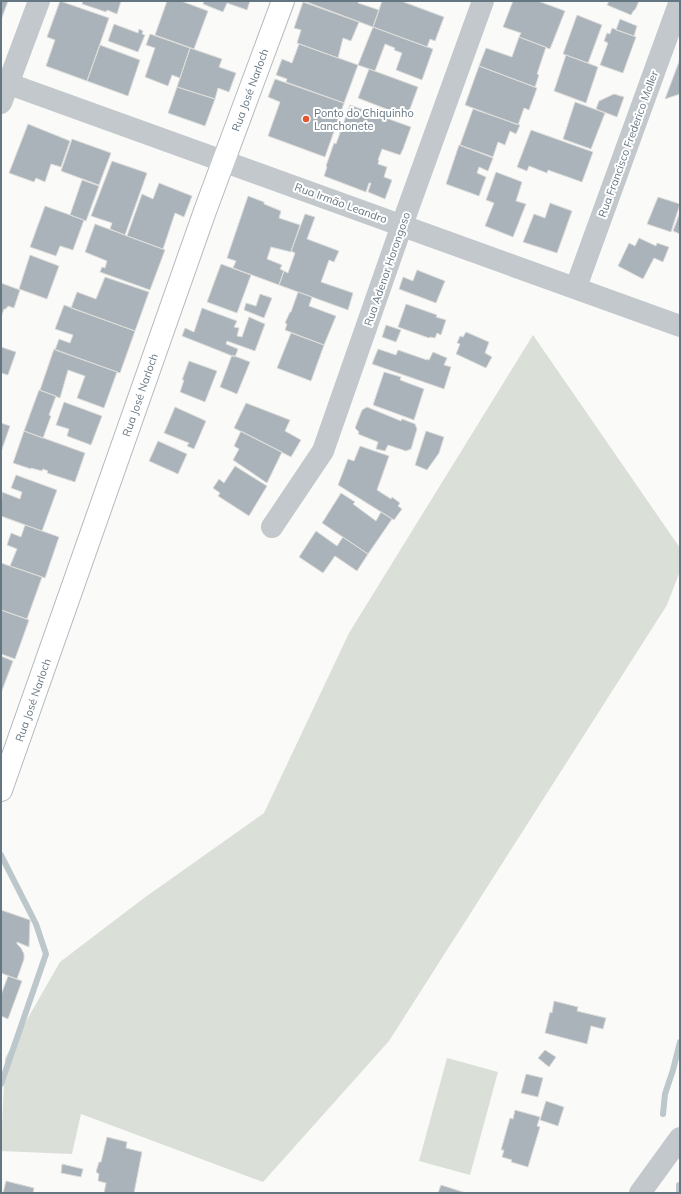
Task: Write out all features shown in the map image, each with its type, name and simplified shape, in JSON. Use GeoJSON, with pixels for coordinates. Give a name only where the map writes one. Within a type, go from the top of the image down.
{"type":"FeatureCollection","features":[{"type":"Feature","properties":{"kind":"main road","name":"Rua José Narloch"},"geometry":{"type":"LineString","coordinates":[[1,790],[224,161],[283,1]]}},
{"type":"Feature","properties":{"kind":"street"},"geometry":{"type":"LineString","coordinates":[[3,89],[39,1]]}},
{"type":"Feature","properties":{"kind":"street","name":"Rua Adenor Horongoso"},"geometry":{"type":"LineString","coordinates":[[272,527],[323,451],[402,225],[483,1]]}},
{"type":"Feature","properties":{"kind":"street","name":"Rua Francisco Frederico Moller"},"geometry":{"type":"LineString","coordinates":[[576,287],[680,1]]}},
{"type":"Feature","properties":{"kind":"street","name":"Rua Irmão Leandro"},"geometry":{"type":"LineString","coordinates":[[3,89],[224,161],[576,287],[680,326]]}},
{"type":"Feature","properties":{"kind":"street"},"geometry":{"type":"LineString","coordinates":[[640,1193],[680,1138]]}},
{"type":"Feature","properties":{"kind":"shaded area"},"geometry":{"type":"Polygon","coordinates":[[[533,335],[680,548],[680,571],[667,605],[389,1041],[263,1182],[81,1114],[72,1154],[1,1151],[5,1058],[60,962],[144,898],[264,813],[349,633],[533,335]]]}},
{"type":"Feature","properties":{"kind":"shaded area"},"geometry":{"type":"Polygon","coordinates":[[[447,1058],[498,1072],[470,1175],[419,1161],[447,1058]]]}},
{"type":"Feature","properties":{"kind":"building"},"geometry":{"type":"Polygon","coordinates":[[[1,1],[8,1],[1,20],[1,1]]]}},
{"type":"Feature","properties":{"kind":"building"},"geometry":{"type":"Polygon","coordinates":[[[60,1],[109,18],[87,81],[46,66],[55,40],[47,37],[60,1]]]}},
{"type":"Feature","properties":{"kind":"building"},"geometry":{"type":"Polygon","coordinates":[[[83,1],[121,1],[117,14],[82,4],[83,1]]]}},
{"type":"Feature","properties":{"kind":"building"},"geometry":{"type":"Polygon","coordinates":[[[167,1],[181,1],[208,11],[194,49],[155,35],[167,1]]]}},
{"type":"Feature","properties":{"kind":"building"},"geometry":{"type":"Polygon","coordinates":[[[204,1],[250,1],[247,10],[227,3],[223,12],[203,4],[204,1]]]}},
{"type":"Feature","properties":{"kind":"building"},"geometry":{"type":"Polygon","coordinates":[[[304,1],[359,1],[358,3],[379,10],[373,27],[304,1]]]}},
{"type":"Feature","properties":{"kind":"building"},"geometry":{"type":"Polygon","coordinates":[[[382,1],[401,1],[444,17],[435,41],[430,39],[427,47],[373,27],[382,1]]]}},
{"type":"Feature","properties":{"kind":"building"},"geometry":{"type":"Polygon","coordinates":[[[513,1],[538,1],[565,11],[550,49],[519,37],[521,33],[503,27],[513,1]]]}},
{"type":"Feature","properties":{"kind":"building"},"geometry":{"type":"Polygon","coordinates":[[[609,1],[639,1],[631,15],[607,5],[609,1]]]}},
{"type":"Feature","properties":{"kind":"building"},"geometry":{"type":"Polygon","coordinates":[[[303,2],[359,22],[351,41],[343,38],[338,58],[297,43],[301,30],[294,28],[303,2]]]}},
{"type":"Feature","properties":{"kind":"building"},"geometry":{"type":"Polygon","coordinates":[[[577,15],[602,25],[588,63],[563,54],[577,15]]]}},
{"type":"Feature","properties":{"kind":"building"},"geometry":{"type":"Polygon","coordinates":[[[620,19],[637,26],[634,36],[616,30],[620,19]]]}},
{"type":"Feature","properties":{"kind":"building"},"geometry":{"type":"Polygon","coordinates":[[[114,24],[138,33],[139,29],[143,31],[142,34],[145,35],[138,52],[108,41],[114,24]]]}},
{"type":"Feature","properties":{"kind":"building"},"geometry":{"type":"Polygon","coordinates":[[[373,27],[433,49],[422,80],[396,70],[402,53],[385,44],[375,71],[358,65],[373,27]]]}},
{"type":"Feature","properties":{"kind":"building"},"geometry":{"type":"Polygon","coordinates":[[[612,28],[636,37],[623,73],[600,65],[608,43],[604,41],[607,33],[610,34],[612,28]]]}},
{"type":"Feature","properties":{"kind":"building"},"geometry":{"type":"Polygon","coordinates":[[[150,34],[190,48],[180,78],[172,75],[168,86],[145,77],[155,48],[146,45],[150,34]]]}},
{"type":"Feature","properties":{"kind":"building"},"geometry":{"type":"Polygon","coordinates":[[[519,37],[546,47],[537,74],[539,75],[535,87],[479,66],[486,48],[512,57],[519,37]]]}},
{"type":"Feature","properties":{"kind":"building"},"geometry":{"type":"Polygon","coordinates":[[[299,44],[358,65],[344,103],[286,82],[287,79],[276,75],[282,59],[292,63],[299,44]]]}},
{"type":"Feature","properties":{"kind":"building"},"geometry":{"type":"Polygon","coordinates":[[[100,45],[140,60],[128,96],[87,81],[100,45]]]}},
{"type":"Feature","properties":{"kind":"building"},"geometry":{"type":"Polygon","coordinates":[[[190,48],[222,59],[219,67],[236,73],[229,92],[218,88],[215,99],[177,87],[190,48]]]}},
{"type":"Feature","properties":{"kind":"building"},"geometry":{"type":"Polygon","coordinates":[[[566,55],[598,67],[586,103],[554,91],[566,55]]]}},
{"type":"Feature","properties":{"kind":"building"},"geometry":{"type":"Polygon","coordinates":[[[680,59],[680,94],[665,99],[680,59]]]}},
{"type":"Feature","properties":{"kind":"building"},"geometry":{"type":"Polygon","coordinates":[[[479,66],[537,88],[529,110],[524,108],[518,125],[465,105],[479,66]]]}},
{"type":"Feature","properties":{"kind":"building"},"geometry":{"type":"Polygon","coordinates":[[[369,69],[418,87],[407,117],[358,98],[369,69]]]}},
{"type":"Feature","properties":{"kind":"building","name":"Ponto do Chiquinho Lanchonete"},"geometry":{"type":"Polygon","coordinates":[[[275,79],[344,103],[325,157],[268,136],[280,102],[268,97],[275,79]]]}},
{"type":"Feature","properties":{"kind":"building"},"geometry":{"type":"Polygon","coordinates":[[[177,87],[215,99],[205,126],[168,113],[177,87]]]}},
{"type":"Feature","properties":{"kind":"building"},"geometry":{"type":"Polygon","coordinates":[[[614,94],[624,97],[617,117],[596,109],[599,101],[614,94]]]}},
{"type":"Feature","properties":{"kind":"building"},"geometry":{"type":"Polygon","coordinates":[[[575,102],[605,113],[591,149],[563,139],[575,102]]]}},
{"type":"Feature","properties":{"kind":"building"},"geometry":{"type":"Polygon","coordinates":[[[350,105],[411,127],[400,155],[382,149],[378,160],[378,164],[387,167],[384,177],[392,180],[385,199],[368,192],[371,183],[369,183],[366,192],[324,176],[334,143],[336,144],[350,105]]]}},
{"type":"Feature","properties":{"kind":"building"},"geometry":{"type":"Polygon","coordinates":[[[473,109],[520,125],[516,134],[510,131],[505,145],[498,142],[493,157],[460,145],[473,109]]]}},
{"type":"Feature","properties":{"kind":"building"},"geometry":{"type":"Polygon","coordinates":[[[28,124],[70,141],[61,167],[51,164],[45,182],[36,178],[34,182],[9,173],[28,124]]]}},
{"type":"Feature","properties":{"kind":"building"},"geometry":{"type":"Polygon","coordinates":[[[531,130],[593,152],[582,182],[548,170],[547,173],[529,166],[527,171],[517,167],[531,130]]]}},
{"type":"Feature","properties":{"kind":"building"},"geometry":{"type":"Polygon","coordinates":[[[72,139],[111,153],[99,185],[61,171],[72,139]]]}},
{"type":"Feature","properties":{"kind":"building"},"geometry":{"type":"Polygon","coordinates":[[[459,145],[493,158],[488,171],[479,167],[477,173],[486,177],[479,196],[446,184],[459,145]]]}},
{"type":"Feature","properties":{"kind":"building"},"geometry":{"type":"Polygon","coordinates":[[[112,161],[147,173],[125,235],[110,229],[112,223],[91,216],[112,161]]]}},
{"type":"Feature","properties":{"kind":"building"},"geometry":{"type":"Polygon","coordinates":[[[496,172],[522,182],[516,201],[526,204],[513,237],[485,226],[494,203],[486,200],[496,172]]]}},
{"type":"Feature","properties":{"kind":"building"},"geometry":{"type":"Polygon","coordinates":[[[82,180],[99,186],[86,221],[70,215],[82,180]]]}},
{"type":"Feature","properties":{"kind":"building"},"geometry":{"type":"Polygon","coordinates":[[[159,183],[192,196],[184,217],[175,213],[163,249],[127,236],[142,194],[153,199],[159,183]]]}},
{"type":"Feature","properties":{"kind":"building"},"geometry":{"type":"Polygon","coordinates":[[[248,196],[281,211],[279,218],[300,225],[291,252],[271,247],[267,259],[282,265],[280,269],[284,271],[279,285],[233,268],[236,261],[227,258],[248,196]]]}},
{"type":"Feature","properties":{"kind":"building"},"geometry":{"type":"Polygon","coordinates":[[[658,197],[680,204],[671,232],[647,224],[658,197]]]}},
{"type":"Feature","properties":{"kind":"building"},"geometry":{"type":"Polygon","coordinates":[[[550,203],[572,211],[557,253],[523,242],[534,214],[545,218],[550,203]]]}},
{"type":"Feature","properties":{"kind":"building"},"geometry":{"type":"Polygon","coordinates":[[[45,206],[84,220],[73,250],[60,246],[56,256],[30,247],[45,206]]]}},
{"type":"Feature","properties":{"kind":"building"},"geometry":{"type":"Polygon","coordinates":[[[680,212],[680,234],[673,231],[680,212]]]}},
{"type":"Feature","properties":{"kind":"building"},"geometry":{"type":"Polygon","coordinates":[[[305,214],[315,217],[307,239],[339,251],[334,262],[329,260],[321,282],[353,293],[348,310],[279,285],[284,271],[288,273],[295,253],[291,251],[305,214]]]}},
{"type":"Feature","properties":{"kind":"building"},"geometry":{"type":"Polygon","coordinates":[[[95,224],[165,250],[150,290],[100,272],[102,267],[105,268],[107,261],[85,252],[95,224]]]}},
{"type":"Feature","properties":{"kind":"building"},"geometry":{"type":"Polygon","coordinates":[[[639,238],[656,246],[657,243],[669,247],[663,262],[654,258],[643,279],[618,266],[629,243],[635,246],[639,238]]]}},
{"type":"Feature","properties":{"kind":"building"},"geometry":{"type":"Polygon","coordinates":[[[30,255],[59,266],[47,299],[19,289],[30,255]]]}},
{"type":"Feature","properties":{"kind":"building"},"geometry":{"type":"Polygon","coordinates":[[[221,264],[251,275],[237,313],[207,302],[221,264]]]}},
{"type":"Feature","properties":{"kind":"building"},"geometry":{"type":"Polygon","coordinates":[[[417,270],[445,281],[436,303],[399,289],[403,277],[413,281],[417,270]]]}},
{"type":"Feature","properties":{"kind":"building"},"geometry":{"type":"Polygon","coordinates":[[[105,277],[149,292],[135,331],[71,308],[77,292],[96,299],[105,277]]]}},
{"type":"Feature","properties":{"kind":"building"},"geometry":{"type":"Polygon","coordinates":[[[1,283],[20,290],[14,308],[8,306],[4,309],[1,317],[1,283]]]}},
{"type":"Feature","properties":{"kind":"building"},"geometry":{"type":"Polygon","coordinates":[[[298,292],[312,297],[309,306],[336,316],[324,345],[285,330],[287,324],[285,323],[291,312],[298,292]]]}},
{"type":"Feature","properties":{"kind":"building"},"geometry":{"type":"Polygon","coordinates":[[[260,294],[272,298],[264,318],[244,310],[246,303],[256,306],[260,294]]]}},
{"type":"Feature","properties":{"kind":"building"},"geometry":{"type":"Polygon","coordinates":[[[406,304],[437,315],[436,317],[446,320],[441,335],[437,333],[435,338],[429,338],[398,327],[406,304]]]}},
{"type":"Feature","properties":{"kind":"building"},"geometry":{"type":"Polygon","coordinates":[[[64,305],[135,331],[120,373],[55,350],[59,339],[70,343],[73,335],[55,329],[64,305]]]}},
{"type":"Feature","properties":{"kind":"building"},"geometry":{"type":"Polygon","coordinates":[[[202,308],[237,321],[234,327],[239,328],[237,336],[242,337],[249,317],[265,324],[255,351],[227,341],[226,344],[238,349],[235,357],[182,336],[185,328],[194,332],[202,308]]]}},
{"type":"Feature","properties":{"kind":"building"},"geometry":{"type":"Polygon","coordinates":[[[386,325],[401,330],[396,342],[382,337],[386,325]]]}},
{"type":"Feature","properties":{"kind":"building"},"geometry":{"type":"Polygon","coordinates":[[[466,332],[489,342],[485,353],[492,357],[486,368],[456,354],[460,344],[457,343],[460,336],[463,337],[466,332]]]}},
{"type":"Feature","properties":{"kind":"building"},"geometry":{"type":"Polygon","coordinates":[[[291,333],[324,345],[311,381],[277,368],[291,333]]]}},
{"type":"Feature","properties":{"kind":"building"},"geometry":{"type":"Polygon","coordinates":[[[1,347],[16,352],[8,375],[1,373],[1,347]]]}},
{"type":"Feature","properties":{"kind":"building"},"geometry":{"type":"Polygon","coordinates":[[[54,349],[117,372],[104,408],[77,398],[85,376],[68,370],[60,398],[40,390],[54,349]]]}},
{"type":"Feature","properties":{"kind":"building"},"geometry":{"type":"Polygon","coordinates":[[[378,349],[396,355],[398,350],[427,360],[429,360],[433,352],[447,358],[444,365],[451,367],[444,389],[372,364],[378,349]]]}},
{"type":"Feature","properties":{"kind":"building"},"geometry":{"type":"Polygon","coordinates":[[[232,355],[250,362],[237,394],[220,387],[232,355]]]}},
{"type":"Feature","properties":{"kind":"building"},"geometry":{"type":"Polygon","coordinates":[[[189,361],[217,371],[205,402],[180,392],[184,380],[182,380],[189,361]]]}},
{"type":"Feature","properties":{"kind":"building"},"geometry":{"type":"Polygon","coordinates":[[[384,372],[401,377],[400,380],[424,389],[414,420],[373,405],[384,372]]]}},
{"type":"Feature","properties":{"kind":"building"},"geometry":{"type":"Polygon","coordinates":[[[39,390],[56,396],[43,438],[24,431],[39,390]]]}},
{"type":"Feature","properties":{"kind":"building"},"geometry":{"type":"Polygon","coordinates":[[[64,402],[102,416],[91,445],[67,436],[69,429],[56,425],[64,402]]]}},
{"type":"Feature","properties":{"kind":"building"},"geometry":{"type":"Polygon","coordinates":[[[246,403],[290,420],[285,431],[301,440],[291,457],[234,428],[246,403]]]}},
{"type":"Feature","properties":{"kind":"building"},"geometry":{"type":"Polygon","coordinates":[[[175,407],[206,421],[194,449],[187,446],[189,443],[164,433],[175,407]]]}},
{"type":"Feature","properties":{"kind":"building"},"geometry":{"type":"Polygon","coordinates":[[[367,407],[401,421],[402,419],[415,424],[417,429],[411,449],[406,451],[388,445],[385,451],[376,449],[378,442],[358,434],[359,432],[355,428],[362,410],[367,407]]]}},
{"type":"Feature","properties":{"kind":"building"},"geometry":{"type":"Polygon","coordinates":[[[1,423],[10,426],[1,452],[1,423]]]}},
{"type":"Feature","properties":{"kind":"building"},"geometry":{"type":"Polygon","coordinates":[[[24,431],[85,453],[75,482],[47,473],[48,471],[43,469],[42,471],[31,469],[13,463],[24,431]]]}},
{"type":"Feature","properties":{"kind":"building"},"geometry":{"type":"Polygon","coordinates":[[[241,431],[282,452],[267,483],[233,460],[239,449],[234,446],[241,431]]]}},
{"type":"Feature","properties":{"kind":"building"},"geometry":{"type":"Polygon","coordinates":[[[426,431],[444,437],[439,453],[427,470],[415,465],[426,431]]]}},
{"type":"Feature","properties":{"kind":"building"},"geometry":{"type":"Polygon","coordinates":[[[158,441],[187,454],[178,474],[149,461],[158,441]]]}},
{"type":"Feature","properties":{"kind":"building"},"geometry":{"type":"Polygon","coordinates":[[[360,446],[389,456],[377,490],[391,499],[392,497],[400,503],[398,506],[402,509],[394,520],[338,485],[348,459],[354,461],[360,446]]]}},
{"type":"Feature","properties":{"kind":"building"},"geometry":{"type":"Polygon","coordinates":[[[235,466],[267,486],[249,516],[218,496],[220,493],[213,488],[219,479],[224,483],[235,466]]]}},
{"type":"Feature","properties":{"kind":"building"},"geometry":{"type":"Polygon","coordinates":[[[16,475],[57,490],[42,531],[1,516],[2,492],[20,499],[22,492],[11,488],[16,475]]]}},
{"type":"Feature","properties":{"kind":"building"},"geometry":{"type":"Polygon","coordinates":[[[341,493],[355,502],[353,504],[376,521],[381,512],[392,519],[368,554],[322,523],[341,493]]]}},
{"type":"Feature","properties":{"kind":"building"},"geometry":{"type":"Polygon","coordinates":[[[25,525],[59,537],[45,578],[10,566],[17,549],[7,545],[11,533],[21,537],[25,525]]]}},
{"type":"Feature","properties":{"kind":"building"},"geometry":{"type":"Polygon","coordinates":[[[316,531],[337,546],[343,537],[368,554],[357,571],[335,556],[323,573],[299,557],[316,531]]]}},
{"type":"Feature","properties":{"kind":"building"},"geometry":{"type":"Polygon","coordinates":[[[1,563],[42,577],[27,619],[1,610],[1,563]]]}},
{"type":"Feature","properties":{"kind":"building"},"geometry":{"type":"Polygon","coordinates":[[[1,610],[29,620],[15,659],[1,654],[1,610]]]}},
{"type":"Feature","properties":{"kind":"building"},"geometry":{"type":"Polygon","coordinates":[[[1,656],[13,661],[1,693],[1,656]]]}},
{"type":"Feature","properties":{"kind":"building"},"geometry":{"type":"Polygon","coordinates":[[[1,910],[30,920],[29,947],[17,942],[24,954],[24,959],[17,979],[1,973],[1,910]]]}},
{"type":"Feature","properties":{"kind":"building"},"geometry":{"type":"Polygon","coordinates":[[[8,976],[22,981],[8,1019],[1,1016],[1,995],[8,976]]]}},
{"type":"Feature","properties":{"kind":"building"},"geometry":{"type":"Polygon","coordinates":[[[554,1001],[578,1007],[577,1011],[606,1018],[603,1029],[591,1026],[587,1044],[545,1033],[550,1012],[552,1013],[554,1001]]]}},
{"type":"Feature","properties":{"kind":"building"},"geometry":{"type":"Polygon","coordinates":[[[545,1050],[556,1057],[549,1067],[538,1058],[545,1050]]]}},
{"type":"Feature","properties":{"kind":"building"},"geometry":{"type":"Polygon","coordinates":[[[526,1074],[543,1078],[538,1097],[521,1093],[526,1074]]]}},
{"type":"Feature","properties":{"kind":"building"},"geometry":{"type":"Polygon","coordinates":[[[546,1101],[564,1107],[558,1126],[540,1120],[546,1101]]]}},
{"type":"Feature","properties":{"kind":"building"},"geometry":{"type":"Polygon","coordinates":[[[515,1110],[540,1117],[537,1126],[540,1127],[528,1167],[511,1162],[512,1160],[502,1157],[504,1150],[501,1150],[510,1118],[513,1119],[515,1110]]]}},
{"type":"Feature","properties":{"kind":"building"},"geometry":{"type":"Polygon","coordinates":[[[107,1137],[127,1142],[126,1148],[142,1152],[134,1193],[104,1193],[106,1183],[98,1181],[99,1174],[96,1172],[99,1162],[101,1162],[107,1137]]]}},
{"type":"Feature","properties":{"kind":"building"},"geometry":{"type":"Polygon","coordinates":[[[62,1164],[83,1169],[81,1177],[61,1173],[62,1164]]]}},
{"type":"Feature","properties":{"kind":"building"},"geometry":{"type":"Polygon","coordinates":[[[6,1181],[34,1188],[33,1193],[3,1193],[6,1181]]]}},
{"type":"Feature","properties":{"kind":"building"},"geometry":{"type":"Polygon","coordinates":[[[441,1185],[466,1193],[438,1193],[441,1185]]]}},
{"type":"Feature","properties":{"kind":"waterway"},"geometry":{"type":"LineString","coordinates":[[1,855],[36,924],[46,954],[1,1084]]}},
{"type":"Feature","properties":{"kind":"waterway"},"geometry":{"type":"LineString","coordinates":[[663,1114],[665,1094],[680,1042]]}},
{"type":"Feature","properties":{"kind":"waterway"},"geometry":{"type":"LineString","coordinates":[[679,1185],[679,1193]]}},
{"type":"Feature","properties":{"kind":"place","name":"Ponto do Chiquinho Lanchonete"},"geometry":{"type":"Point","coordinates":[306,119]}}]}
